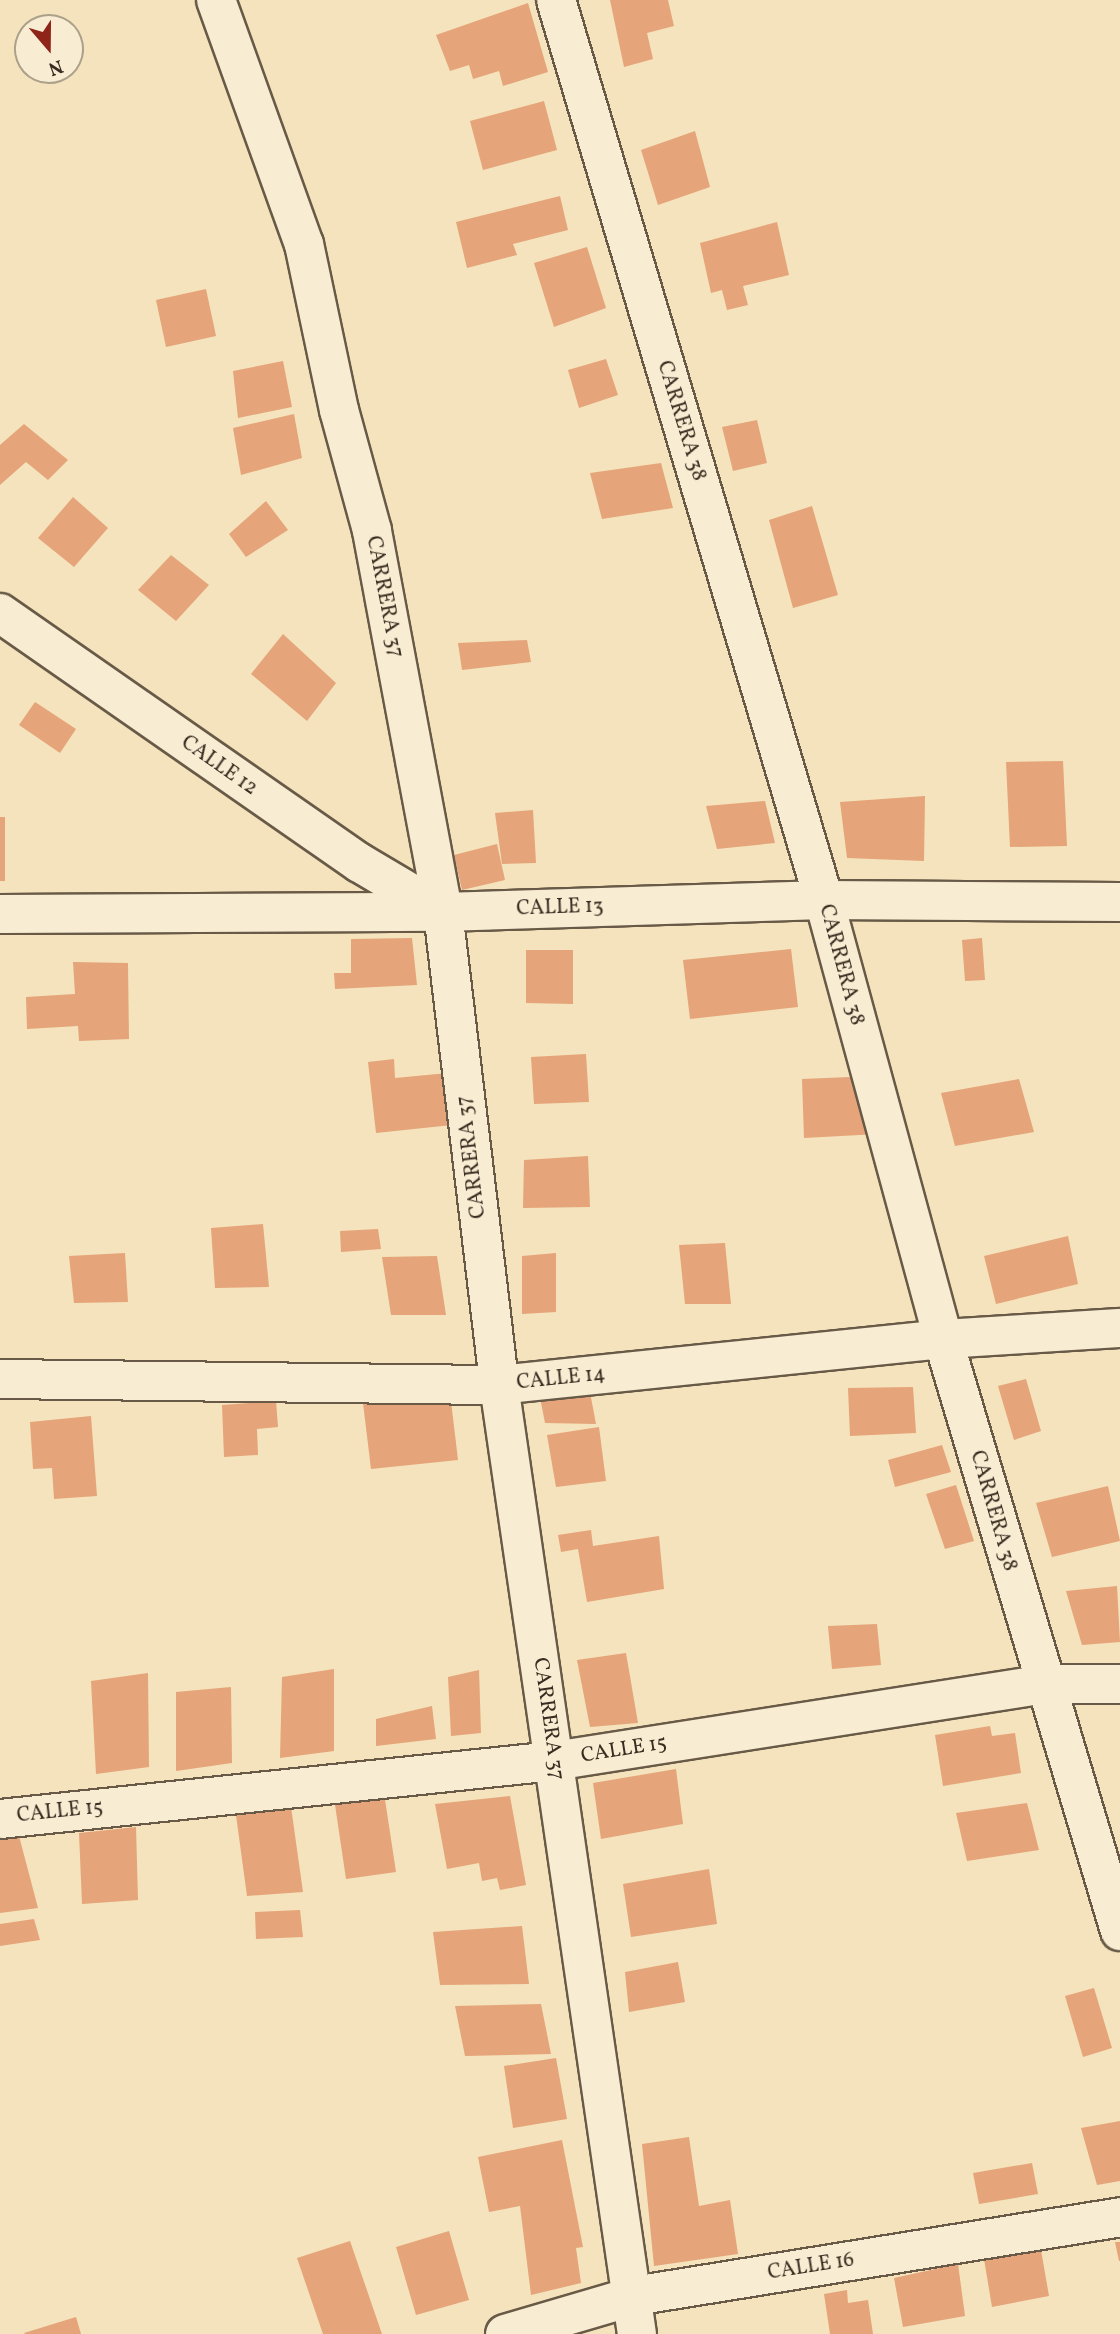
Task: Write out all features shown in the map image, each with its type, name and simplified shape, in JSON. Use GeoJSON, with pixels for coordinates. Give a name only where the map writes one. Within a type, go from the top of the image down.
{"type":"FeatureCollection","features":[{"type":"Feature","properties":{"kind":"street","name":"CARRERA 37"},"geometry":{"type":"LineString","coordinates":[[216,0],[304,244],[339,410],[372,531],[443,912],[499,1385],[634,2296],[637,2334]]}},
{"type":"Feature","properties":{"kind":"street","name":"CARRERA 38"},"geometry":{"type":"LineString","coordinates":[[556,0],[824,900],[943,1339],[1120,1931]]}},
{"type":"Feature","properties":{"kind":"street","name":"CALLE 12"},"geometry":{"type":"LineString","coordinates":[[0,613],[360,863],[443,912]]}},
{"type":"Feature","properties":{"kind":"street","name":"CALLE 13"},"geometry":{"type":"LineString","coordinates":[[0,914],[443,912],[824,900],[1120,902]]}},
{"type":"Feature","properties":{"kind":"street","name":"CALLE 14"},"geometry":{"type":"LineString","coordinates":[[0,1379],[499,1385],[943,1339],[1120,1328]]}},
{"type":"Feature","properties":{"kind":"street","name":"CALLE 15"},"geometry":{"type":"LineString","coordinates":[[0,1819],[554,1761],[1044,1684],[1120,1684]]}},
{"type":"Feature","properties":{"kind":"street","name":"CALLE 16"},"geometry":{"type":"LineString","coordinates":[[505,2334],[634,2296],[1120,2217]]}},
{"type":"Feature","properties":{"kind":"building"},"geometry":{"type":"Polygon","coordinates":[[[610,0],[668,0],[674,26],[647,33],[653,59],[624,67],[610,0]]]}},
{"type":"Feature","properties":{"kind":"building"},"geometry":{"type":"Polygon","coordinates":[[[528,3],[548,72],[503,86],[499,71],[473,79],[469,65],[450,71],[436,35],[528,3]]]}},
{"type":"Feature","properties":{"kind":"building"},"geometry":{"type":"Polygon","coordinates":[[[544,101],[557,150],[483,170],[470,121],[544,101]]]}},
{"type":"Feature","properties":{"kind":"building"},"geometry":{"type":"Polygon","coordinates":[[[695,131],[710,187],[658,205],[641,150],[695,131]]]}},
{"type":"Feature","properties":{"kind":"building"},"geometry":{"type":"Polygon","coordinates":[[[560,196],[568,230],[513,244],[517,255],[467,268],[456,222],[560,196]]]}},
{"type":"Feature","properties":{"kind":"building"},"geometry":{"type":"Polygon","coordinates":[[[777,222],[789,275],[743,286],[748,305],[727,310],[722,290],[711,293],[700,243],[777,222]]]}},
{"type":"Feature","properties":{"kind":"building"},"geometry":{"type":"Polygon","coordinates":[[[587,247],[606,308],[554,327],[534,263],[587,247]]]}},
{"type":"Feature","properties":{"kind":"building"},"geometry":{"type":"Polygon","coordinates":[[[206,289],[216,336],[166,347],[156,300],[206,289]]]}},
{"type":"Feature","properties":{"kind":"building"},"geometry":{"type":"Polygon","coordinates":[[[606,359],[618,395],[579,408],[568,370],[606,359]]]}},
{"type":"Feature","properties":{"kind":"building"},"geometry":{"type":"Polygon","coordinates":[[[283,361],[292,407],[238,418],[233,371],[283,361]]]}},
{"type":"Feature","properties":{"kind":"building"},"geometry":{"type":"Polygon","coordinates":[[[294,414],[302,458],[241,475],[233,428],[294,414]]]}},
{"type":"Feature","properties":{"kind":"building"},"geometry":{"type":"Polygon","coordinates":[[[757,420],[767,463],[733,471],[722,427],[757,420]]]}},
{"type":"Feature","properties":{"kind":"building"},"geometry":{"type":"Polygon","coordinates":[[[24,424],[68,460],[48,480],[26,462],[0,485],[0,445],[24,424]]]}},
{"type":"Feature","properties":{"kind":"building"},"geometry":{"type":"Polygon","coordinates":[[[661,463],[673,508],[602,519],[590,473],[661,463]]]}},
{"type":"Feature","properties":{"kind":"building"},"geometry":{"type":"Polygon","coordinates":[[[73,497],[108,528],[74,567],[38,538],[73,497]]]}},
{"type":"Feature","properties":{"kind":"building"},"geometry":{"type":"Polygon","coordinates":[[[266,501],[288,530],[246,557],[229,534],[266,501]]]}},
{"type":"Feature","properties":{"kind":"building"},"geometry":{"type":"Polygon","coordinates":[[[812,506],[838,595],[793,608],[769,520],[812,506]]]}},
{"type":"Feature","properties":{"kind":"building"},"geometry":{"type":"Polygon","coordinates":[[[171,555],[209,585],[176,621],[138,590],[171,555]]]}},
{"type":"Feature","properties":{"kind":"building"},"geometry":{"type":"Polygon","coordinates":[[[283,634],[336,683],[307,721],[251,674],[283,634]]]}},
{"type":"Feature","properties":{"kind":"building"},"geometry":{"type":"Polygon","coordinates":[[[527,640],[531,662],[462,670],[458,643],[527,640]]]}},
{"type":"Feature","properties":{"kind":"building"},"geometry":{"type":"Polygon","coordinates":[[[35,702],[76,729],[60,753],[19,725],[35,702]]]}},
{"type":"Feature","properties":{"kind":"building"},"geometry":{"type":"Polygon","coordinates":[[[1063,761],[1067,846],[1010,847],[1006,762],[1063,761]]]}},
{"type":"Feature","properties":{"kind":"building"},"geometry":{"type":"Polygon","coordinates":[[[925,796],[924,861],[847,858],[840,802],[925,796]]]}},
{"type":"Feature","properties":{"kind":"building"},"geometry":{"type":"Polygon","coordinates":[[[765,801],[775,843],[717,849],[706,806],[765,801]]]}},
{"type":"Feature","properties":{"kind":"building"},"geometry":{"type":"Polygon","coordinates":[[[533,810],[536,863],[502,864],[495,813],[533,810]]]}},
{"type":"Feature","properties":{"kind":"building"},"geometry":{"type":"Polygon","coordinates":[[[0,817],[5,817],[5,881],[0,881],[0,817]]]}},
{"type":"Feature","properties":{"kind":"building"},"geometry":{"type":"Polygon","coordinates":[[[497,844],[505,880],[462,890],[454,855],[497,844]]]}},
{"type":"Feature","properties":{"kind":"building"},"geometry":{"type":"Polygon","coordinates":[[[412,938],[417,985],[335,989],[334,973],[351,973],[351,939],[412,938]]]}},
{"type":"Feature","properties":{"kind":"building"},"geometry":{"type":"Polygon","coordinates":[[[982,938],[985,980],[965,981],[962,940],[982,938]]]}},
{"type":"Feature","properties":{"kind":"building"},"geometry":{"type":"Polygon","coordinates":[[[791,949],[798,1007],[690,1019],[683,960],[791,949]]]}},
{"type":"Feature","properties":{"kind":"building"},"geometry":{"type":"Polygon","coordinates":[[[526,950],[573,950],[573,1004],[526,1003],[526,950]]]}},
{"type":"Feature","properties":{"kind":"building"},"geometry":{"type":"Polygon","coordinates":[[[73,962],[128,963],[129,1039],[79,1041],[78,1026],[27,1029],[26,997],[75,994],[73,962]]]}},
{"type":"Feature","properties":{"kind":"building"},"geometry":{"type":"Polygon","coordinates":[[[586,1054],[589,1102],[534,1104],[531,1057],[586,1054]]]}},
{"type":"Feature","properties":{"kind":"building"},"geometry":{"type":"Polygon","coordinates":[[[394,1059],[395,1078],[448,1073],[452,1125],[376,1133],[368,1062],[394,1059]]]}},
{"type":"Feature","properties":{"kind":"building"},"geometry":{"type":"Polygon","coordinates":[[[874,1076],[878,1134],[804,1138],[802,1079],[874,1076]]]}},
{"type":"Feature","properties":{"kind":"building"},"geometry":{"type":"Polygon","coordinates":[[[1019,1079],[1034,1132],[955,1146],[941,1093],[1019,1079]]]}},
{"type":"Feature","properties":{"kind":"building"},"geometry":{"type":"Polygon","coordinates":[[[588,1156],[590,1207],[523,1208],[524,1160],[588,1156]]]}},
{"type":"Feature","properties":{"kind":"building"},"geometry":{"type":"Polygon","coordinates":[[[263,1224],[269,1287],[215,1288],[211,1228],[263,1224]]]}},
{"type":"Feature","properties":{"kind":"building"},"geometry":{"type":"Polygon","coordinates":[[[378,1229],[381,1249],[341,1252],[340,1231],[378,1229]]]}},
{"type":"Feature","properties":{"kind":"building"},"geometry":{"type":"Polygon","coordinates":[[[1068,1236],[1078,1284],[996,1304],[984,1256],[1068,1236]]]}},
{"type":"Feature","properties":{"kind":"building"},"geometry":{"type":"Polygon","coordinates":[[[725,1243],[731,1304],[685,1304],[679,1245],[725,1243]]]}},
{"type":"Feature","properties":{"kind":"building"},"geometry":{"type":"Polygon","coordinates":[[[125,1253],[128,1302],[74,1303],[69,1256],[125,1253]]]}},
{"type":"Feature","properties":{"kind":"building"},"geometry":{"type":"Polygon","coordinates":[[[556,1253],[556,1312],[522,1314],[522,1256],[556,1253]]]}},
{"type":"Feature","properties":{"kind":"building"},"geometry":{"type":"Polygon","coordinates":[[[437,1256],[446,1315],[391,1315],[382,1257],[437,1256]]]}},
{"type":"Feature","properties":{"kind":"building"},"geometry":{"type":"Polygon","coordinates":[[[1026,1379],[1041,1431],[1014,1440],[998,1386],[1026,1379]]]}},
{"type":"Feature","properties":{"kind":"building"},"geometry":{"type":"Polygon","coordinates":[[[538,1387],[589,1387],[596,1424],[545,1423],[538,1387]]]}},
{"type":"Feature","properties":{"kind":"building"},"geometry":{"type":"Polygon","coordinates":[[[913,1387],[916,1433],[850,1436],[848,1388],[913,1387]]]}},
{"type":"Feature","properties":{"kind":"building"},"geometry":{"type":"Polygon","coordinates":[[[450,1393],[458,1460],[371,1469],[363,1403],[450,1393]]]}},
{"type":"Feature","properties":{"kind":"building"},"geometry":{"type":"Polygon","coordinates":[[[276,1401],[278,1427],[257,1429],[258,1455],[224,1457],[222,1405],[276,1401]]]}},
{"type":"Feature","properties":{"kind":"building"},"geometry":{"type":"Polygon","coordinates":[[[91,1416],[97,1496],[54,1499],[52,1468],[33,1469],[30,1422],[91,1416]]]}},
{"type":"Feature","properties":{"kind":"building"},"geometry":{"type":"Polygon","coordinates":[[[599,1427],[606,1481],[556,1487],[547,1435],[599,1427]]]}},
{"type":"Feature","properties":{"kind":"building"},"geometry":{"type":"Polygon","coordinates":[[[942,1445],[951,1472],[895,1487],[888,1460],[942,1445]]]}},
{"type":"Feature","properties":{"kind":"building"},"geometry":{"type":"Polygon","coordinates":[[[956,1485],[974,1541],[945,1549],[926,1494],[956,1485]]]}},
{"type":"Feature","properties":{"kind":"building"},"geometry":{"type":"Polygon","coordinates":[[[1108,1486],[1120,1541],[1052,1557],[1036,1503],[1108,1486]]]}},
{"type":"Feature","properties":{"kind":"building"},"geometry":{"type":"Polygon","coordinates":[[[591,1530],[593,1546],[659,1536],[664,1589],[587,1602],[578,1549],[561,1552],[558,1535],[591,1530]]]}},
{"type":"Feature","properties":{"kind":"building"},"geometry":{"type":"Polygon","coordinates":[[[1117,1586],[1120,1642],[1082,1645],[1066,1591],[1117,1586]]]}},
{"type":"Feature","properties":{"kind":"building"},"geometry":{"type":"Polygon","coordinates":[[[877,1624],[881,1665],[832,1669],[828,1626],[877,1624]]]}},
{"type":"Feature","properties":{"kind":"building"},"geometry":{"type":"Polygon","coordinates":[[[626,1653],[638,1723],[590,1727],[577,1660],[626,1653]]]}},
{"type":"Feature","properties":{"kind":"building"},"geometry":{"type":"Polygon","coordinates":[[[334,1669],[334,1751],[280,1758],[282,1677],[334,1669]]]}},
{"type":"Feature","properties":{"kind":"building"},"geometry":{"type":"Polygon","coordinates":[[[479,1670],[481,1733],[451,1736],[448,1677],[479,1670]]]}},
{"type":"Feature","properties":{"kind":"building"},"geometry":{"type":"Polygon","coordinates":[[[148,1673],[149,1767],[96,1774],[91,1681],[148,1673]]]}},
{"type":"Feature","properties":{"kind":"building"},"geometry":{"type":"Polygon","coordinates":[[[231,1687],[232,1763],[176,1771],[176,1692],[231,1687]]]}},
{"type":"Feature","properties":{"kind":"building"},"geometry":{"type":"Polygon","coordinates":[[[432,1706],[436,1739],[376,1746],[376,1719],[432,1706]]]}},
{"type":"Feature","properties":{"kind":"building"},"geometry":{"type":"Polygon","coordinates":[[[990,1726],[992,1736],[1015,1733],[1021,1773],[943,1786],[935,1735],[990,1726]]]}},
{"type":"Feature","properties":{"kind":"building"},"geometry":{"type":"Polygon","coordinates":[[[676,1769],[683,1824],[601,1839],[593,1783],[676,1769]]]}},
{"type":"Feature","properties":{"kind":"building"},"geometry":{"type":"Polygon","coordinates":[[[384,1793],[396,1872],[346,1879],[334,1798],[384,1793]]]}},
{"type":"Feature","properties":{"kind":"building"},"geometry":{"type":"Polygon","coordinates":[[[510,1796],[526,1885],[500,1890],[497,1878],[482,1881],[479,1863],[447,1869],[435,1804],[510,1796]]]}},
{"type":"Feature","properties":{"kind":"building"},"geometry":{"type":"Polygon","coordinates":[[[1027,1803],[1039,1850],[967,1861],[956,1813],[1027,1803]]]}},
{"type":"Feature","properties":{"kind":"building"},"geometry":{"type":"Polygon","coordinates":[[[291,1807],[303,1892],[247,1896],[236,1815],[291,1807]]]}},
{"type":"Feature","properties":{"kind":"building"},"geometry":{"type":"Polygon","coordinates":[[[136,1827],[138,1900],[82,1904],[79,1833],[136,1827]]]}},
{"type":"Feature","properties":{"kind":"building"},"geometry":{"type":"Polygon","coordinates":[[[19,1836],[38,1908],[0,1913],[0,1838],[19,1836]]]}},
{"type":"Feature","properties":{"kind":"building"},"geometry":{"type":"Polygon","coordinates":[[[709,1869],[717,1924],[631,1937],[623,1884],[709,1869]]]}},
{"type":"Feature","properties":{"kind":"building"},"geometry":{"type":"Polygon","coordinates":[[[300,1910],[303,1937],[256,1939],[255,1912],[300,1910]]]}},
{"type":"Feature","properties":{"kind":"building"},"geometry":{"type":"Polygon","coordinates":[[[34,1919],[40,1940],[0,1946],[0,1924],[34,1919]]]}},
{"type":"Feature","properties":{"kind":"building"},"geometry":{"type":"Polygon","coordinates":[[[522,1926],[529,1984],[440,1985],[433,1932],[522,1926]]]}},
{"type":"Feature","properties":{"kind":"building"},"geometry":{"type":"Polygon","coordinates":[[[678,1962],[685,2002],[629,2012],[625,1972],[678,1962]]]}},
{"type":"Feature","properties":{"kind":"building"},"geometry":{"type":"Polygon","coordinates":[[[1094,1988],[1112,2048],[1083,2057],[1065,1996],[1094,1988]]]}},
{"type":"Feature","properties":{"kind":"building"},"geometry":{"type":"Polygon","coordinates":[[[541,2004],[551,2054],[465,2056],[455,2006],[541,2004]]]}},
{"type":"Feature","properties":{"kind":"building"},"geometry":{"type":"Polygon","coordinates":[[[556,2058],[567,2119],[513,2128],[504,2066],[556,2058]]]}},
{"type":"Feature","properties":{"kind":"building"},"geometry":{"type":"Polygon","coordinates":[[[1120,2121],[1120,2181],[1097,2185],[1081,2128],[1120,2121]]]}},
{"type":"Feature","properties":{"kind":"building"},"geometry":{"type":"Polygon","coordinates":[[[689,2137],[699,2206],[730,2200],[738,2254],[654,2266],[642,2144],[689,2137]]]}},
{"type":"Feature","properties":{"kind":"building"},"geometry":{"type":"Polygon","coordinates":[[[562,2140],[583,2247],[576,2248],[581,2283],[531,2295],[520,2206],[489,2212],[478,2157],[562,2140]]]}},
{"type":"Feature","properties":{"kind":"building"},"geometry":{"type":"Polygon","coordinates":[[[1032,2163],[1038,2194],[979,2204],[973,2173],[1032,2163]]]}},
{"type":"Feature","properties":{"kind":"building"},"geometry":{"type":"Polygon","coordinates":[[[449,2231],[469,2300],[416,2315],[396,2247],[449,2231]]]}},
{"type":"Feature","properties":{"kind":"building"},"geometry":{"type":"Polygon","coordinates":[[[350,2241],[382,2334],[323,2334],[297,2258],[350,2241]]]}},
{"type":"Feature","properties":{"kind":"building"},"geometry":{"type":"Polygon","coordinates":[[[1115,2242],[1120,2242],[1120,2261],[1119,2261],[1115,2242]]]}},
{"type":"Feature","properties":{"kind":"building"},"geometry":{"type":"Polygon","coordinates":[[[1041,2250],[1049,2296],[992,2307],[984,2259],[1041,2250]]]}},
{"type":"Feature","properties":{"kind":"building"},"geometry":{"type":"Polygon","coordinates":[[[958,2264],[965,2316],[903,2327],[894,2278],[958,2264]]]}},
{"type":"Feature","properties":{"kind":"building"},"geometry":{"type":"Polygon","coordinates":[[[847,2290],[848,2303],[868,2300],[873,2334],[830,2334],[824,2294],[847,2290]]]}},
{"type":"Feature","properties":{"kind":"building"},"geometry":{"type":"Polygon","coordinates":[[[76,2317],[81,2334],[24,2333],[76,2317]]]}}]}
